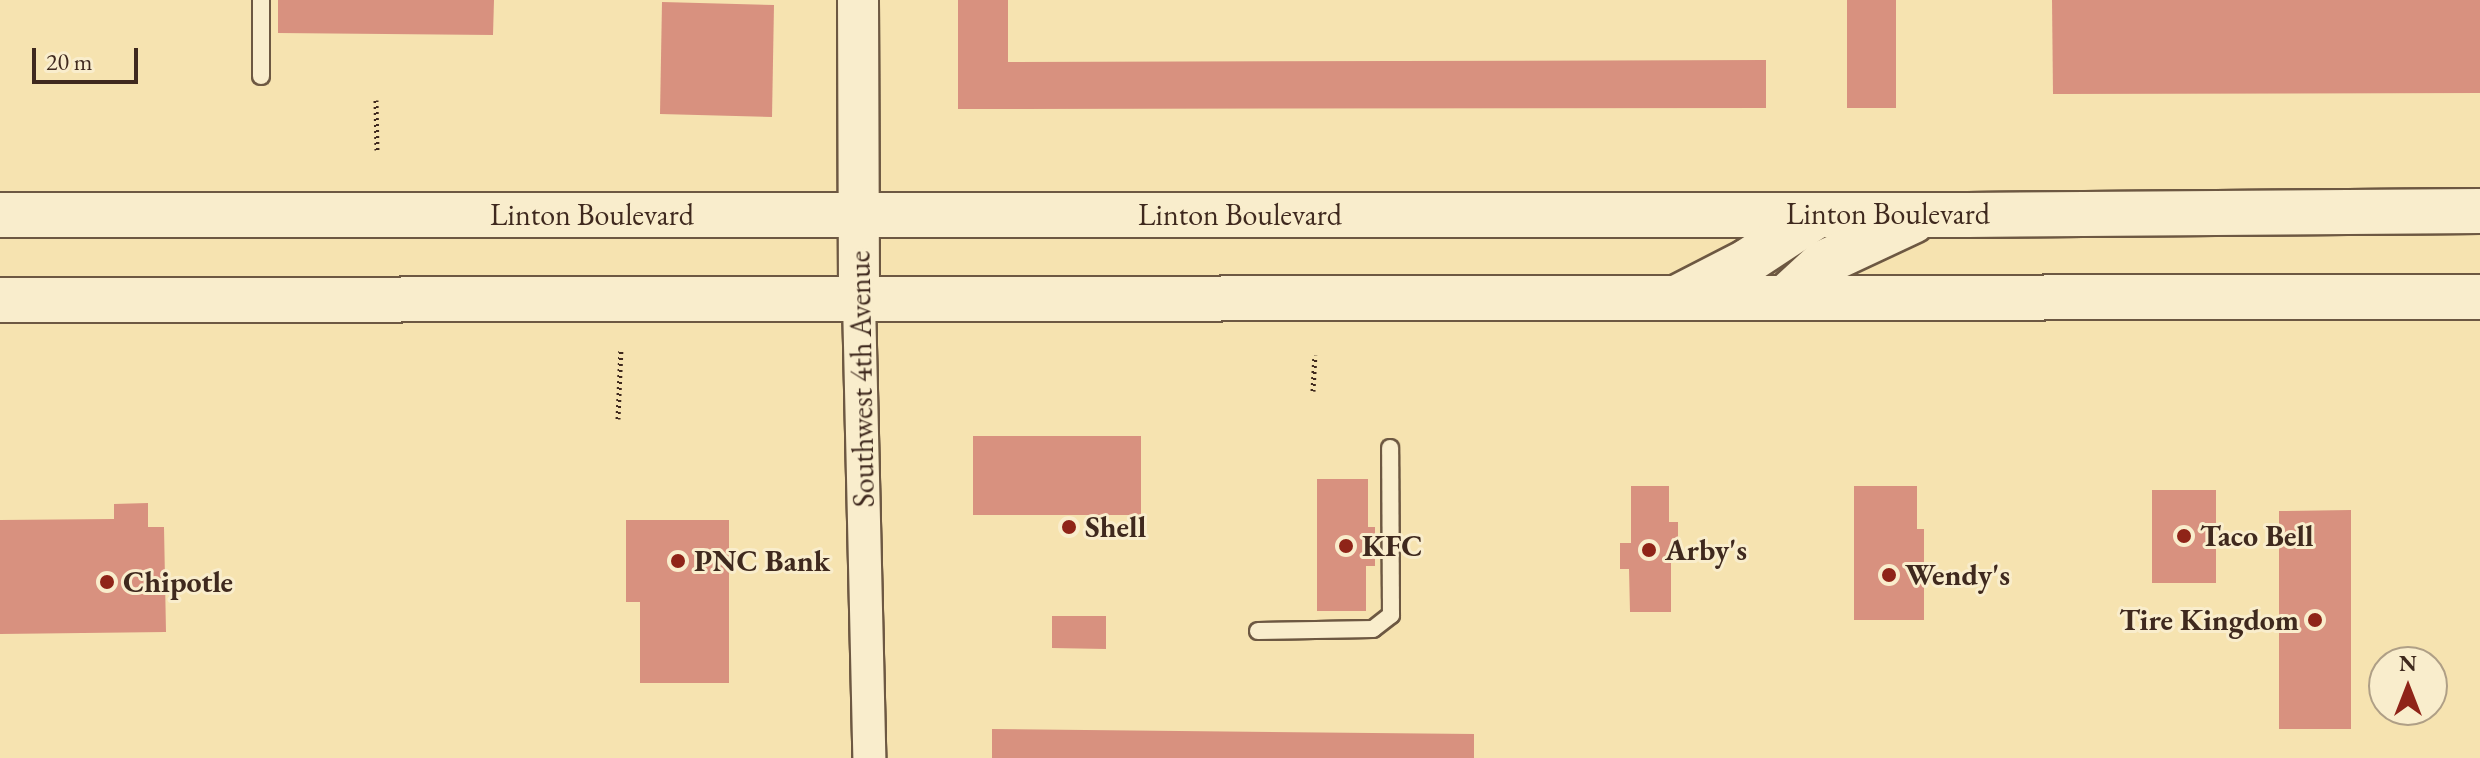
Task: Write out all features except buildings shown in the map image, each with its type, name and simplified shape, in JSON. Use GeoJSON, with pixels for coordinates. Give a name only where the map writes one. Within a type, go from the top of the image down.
{"type":"FeatureCollection","features":[{"type":"Feature","properties":{"kind":"main road","name":"Linton Boulevard"},"geometry":{"type":"LineString","coordinates":[[0,215],[1930,215],[2480,211]]}},
{"type":"Feature","properties":{"kind":"main road"},"geometry":{"type":"LineString","coordinates":[[1674,299],[1748,261],[1818,215]]}},
{"type":"Feature","properties":{"kind":"main road"},"geometry":{"type":"LineString","coordinates":[[1785,298],[1823,263],[1930,215]]}},
{"type":"Feature","properties":{"kind":"main road"},"geometry":{"type":"LineString","coordinates":[[0,300],[2480,297]]}},
{"type":"Feature","properties":{"kind":"street","name":"Southwest 4th Avenue"},"geometry":{"type":"LineString","coordinates":[[858,0],[859,301],[869,758]]}},
{"type":"Feature","properties":{"kind":"lane"},"geometry":{"type":"LineString","coordinates":[[261,0],[261,76]]}},
{"type":"Feature","properties":{"kind":"lane"},"geometry":{"type":"LineString","coordinates":[[1258,631],[1373,629],[1391,615],[1390,448]]}},
{"type":"Feature","properties":{"kind":"path"},"geometry":{"type":"LineString","coordinates":[[376,100],[377,150]]}},
{"type":"Feature","properties":{"kind":"path"},"geometry":{"type":"LineString","coordinates":[[618,419],[621,348]]}},
{"type":"Feature","properties":{"kind":"path"},"geometry":{"type":"LineString","coordinates":[[1313,391],[1315,355]]}},
{"type":"Feature","properties":{"kind":"place","name":"Shell"},"geometry":{"type":"Point","coordinates":[1069,527]}},
{"type":"Feature","properties":{"kind":"place","name":"Taco Bell"},"geometry":{"type":"Point","coordinates":[2184,536]}},
{"type":"Feature","properties":{"kind":"place","name":"KFC"},"geometry":{"type":"Point","coordinates":[1346,546]}},
{"type":"Feature","properties":{"kind":"place","name":"Arby's"},"geometry":{"type":"Point","coordinates":[1649,550]}},
{"type":"Feature","properties":{"kind":"place","name":"PNC Bank"},"geometry":{"type":"Point","coordinates":[678,561]}},
{"type":"Feature","properties":{"kind":"place","name":"Wendy's"},"geometry":{"type":"Point","coordinates":[1889,575]}},
{"type":"Feature","properties":{"kind":"place","name":"Chipotle"},"geometry":{"type":"Point","coordinates":[107,582]}},
{"type":"Feature","properties":{"kind":"place","name":"Tire Kingdom"},"geometry":{"type":"Point","coordinates":[2315,620]}}]}
